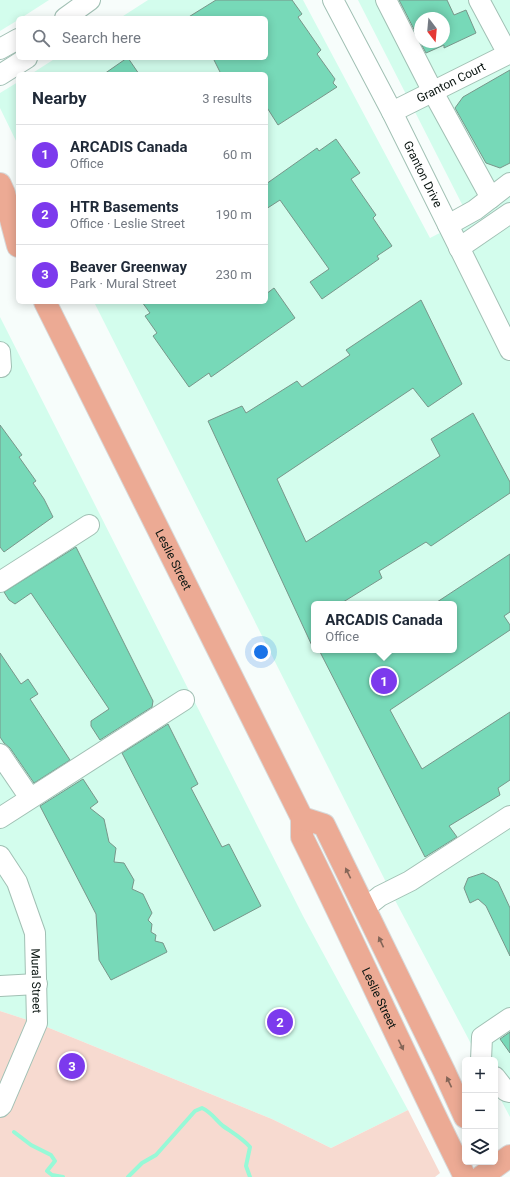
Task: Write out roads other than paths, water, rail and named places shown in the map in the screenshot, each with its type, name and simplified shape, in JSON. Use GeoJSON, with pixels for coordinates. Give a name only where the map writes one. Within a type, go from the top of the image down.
{"type":"FeatureCollection","features":[{"type":"Feature","properties":{"kind":"main road"},"geometry":{"type":"LineString","coordinates":[[0,184],[4,193],[16,241]]}},
{"type":"Feature","properties":{"kind":"main road"},"geometry":{"type":"LineString","coordinates":[[0,223],[16,244]]}},
{"type":"Feature","properties":{"kind":"main road","name":"Leslie Street"},"geometry":{"type":"LineString","coordinates":[[46,304],[302,818],[302,837],[465,1177]]}},
{"type":"Feature","properties":{"kind":"main road","name":"Leslie Street"},"geometry":{"type":"LineString","coordinates":[[302,818],[324,825],[462,1111]]}},
{"type":"Feature","properties":{"kind":"main road"},"geometry":{"type":"LineString","coordinates":[[487,1172],[510,1156]]}},
{"type":"Feature","properties":{"kind":"street"},"geometry":{"type":"LineString","coordinates":[[68,16],[90,0]]}},
{"type":"Feature","properties":{"kind":"street","name":"Granton Drive"},"geometry":{"type":"LineString","coordinates":[[332,0],[392,112],[510,350]]}},
{"type":"Feature","properties":{"kind":"street"},"geometry":{"type":"LineString","coordinates":[[386,0],[433,92],[491,198]]}},
{"type":"Feature","properties":{"kind":"street"},"geometry":{"type":"LineString","coordinates":[[479,0],[509,54]]}},
{"type":"Feature","properties":{"kind":"street"},"geometry":{"type":"LineString","coordinates":[[0,49],[16,40]]}},
{"type":"Feature","properties":{"kind":"street","name":"Granton Court"},"geometry":{"type":"LineString","coordinates":[[392,112],[509,54]]}},
{"type":"Feature","properties":{"kind":"street"},"geometry":{"type":"LineString","coordinates":[[0,75],[24,60]]}},
{"type":"Feature","properties":{"kind":"street"},"geometry":{"type":"LineString","coordinates":[[448,225],[475,210],[510,183]]}},
{"type":"Feature","properties":{"kind":"street"},"geometry":{"type":"LineString","coordinates":[[459,248],[510,213]]}},
{"type":"Feature","properties":{"kind":"street"},"geometry":{"type":"LineString","coordinates":[[0,352],[0,367]]}},
{"type":"Feature","properties":{"kind":"street"},"geometry":{"type":"LineString","coordinates":[[0,582],[89,525]]}},
{"type":"Feature","properties":{"kind":"street"},"geometry":{"type":"LineString","coordinates":[[0,818],[184,700]]}},
{"type":"Feature","properties":{"kind":"street"},"geometry":{"type":"LineString","coordinates":[[0,754],[30,798]]}},
{"type":"Feature","properties":{"kind":"street"},"geometry":{"type":"LineString","coordinates":[[365,908],[380,896],[410,881],[510,816]]}},
{"type":"Feature","properties":{"kind":"street","name":"Mural Street"},"geometry":{"type":"LineString","coordinates":[[0,856],[17,882],[35,932],[38,1023],[0,1107]]}},
{"type":"Feature","properties":{"kind":"street"},"geometry":{"type":"LineString","coordinates":[[0,986],[37,984]]}},
{"type":"Feature","properties":{"kind":"street"},"geometry":{"type":"LineString","coordinates":[[481,1057],[482,1037],[510,1018]]}},
{"type":"Feature","properties":{"kind":"street"},"geometry":{"type":"LineString","coordinates":[[498,1081],[506,1091],[510,1092]]}},
{"type":"Feature","properties":{"kind":"waterway"},"geometry":{"type":"LineString","coordinates":[[128,1177],[142,1163],[156,1155],[195,1111],[202,1108],[223,1126],[241,1138],[250,1147],[246,1166],[250,1177]]}},
{"type":"Feature","properties":{"kind":"waterway"},"geometry":{"type":"LineString","coordinates":[[14,1132],[31,1145],[51,1155],[55,1161],[47,1171],[52,1175],[63,1177]]}},
{"type":"Feature","properties":{"kind":"place","name":"ARCADIS Canada"},"geometry":{"type":"Point","coordinates":[384,681]}},
{"type":"Feature","properties":{"kind":"place","name":"HTR Basements"},"geometry":{"type":"Point","coordinates":[280,1022]}},
{"type":"Feature","properties":{"kind":"place","name":"Beaver Greenway"},"geometry":{"type":"Point","coordinates":[72,1066]}}]}
